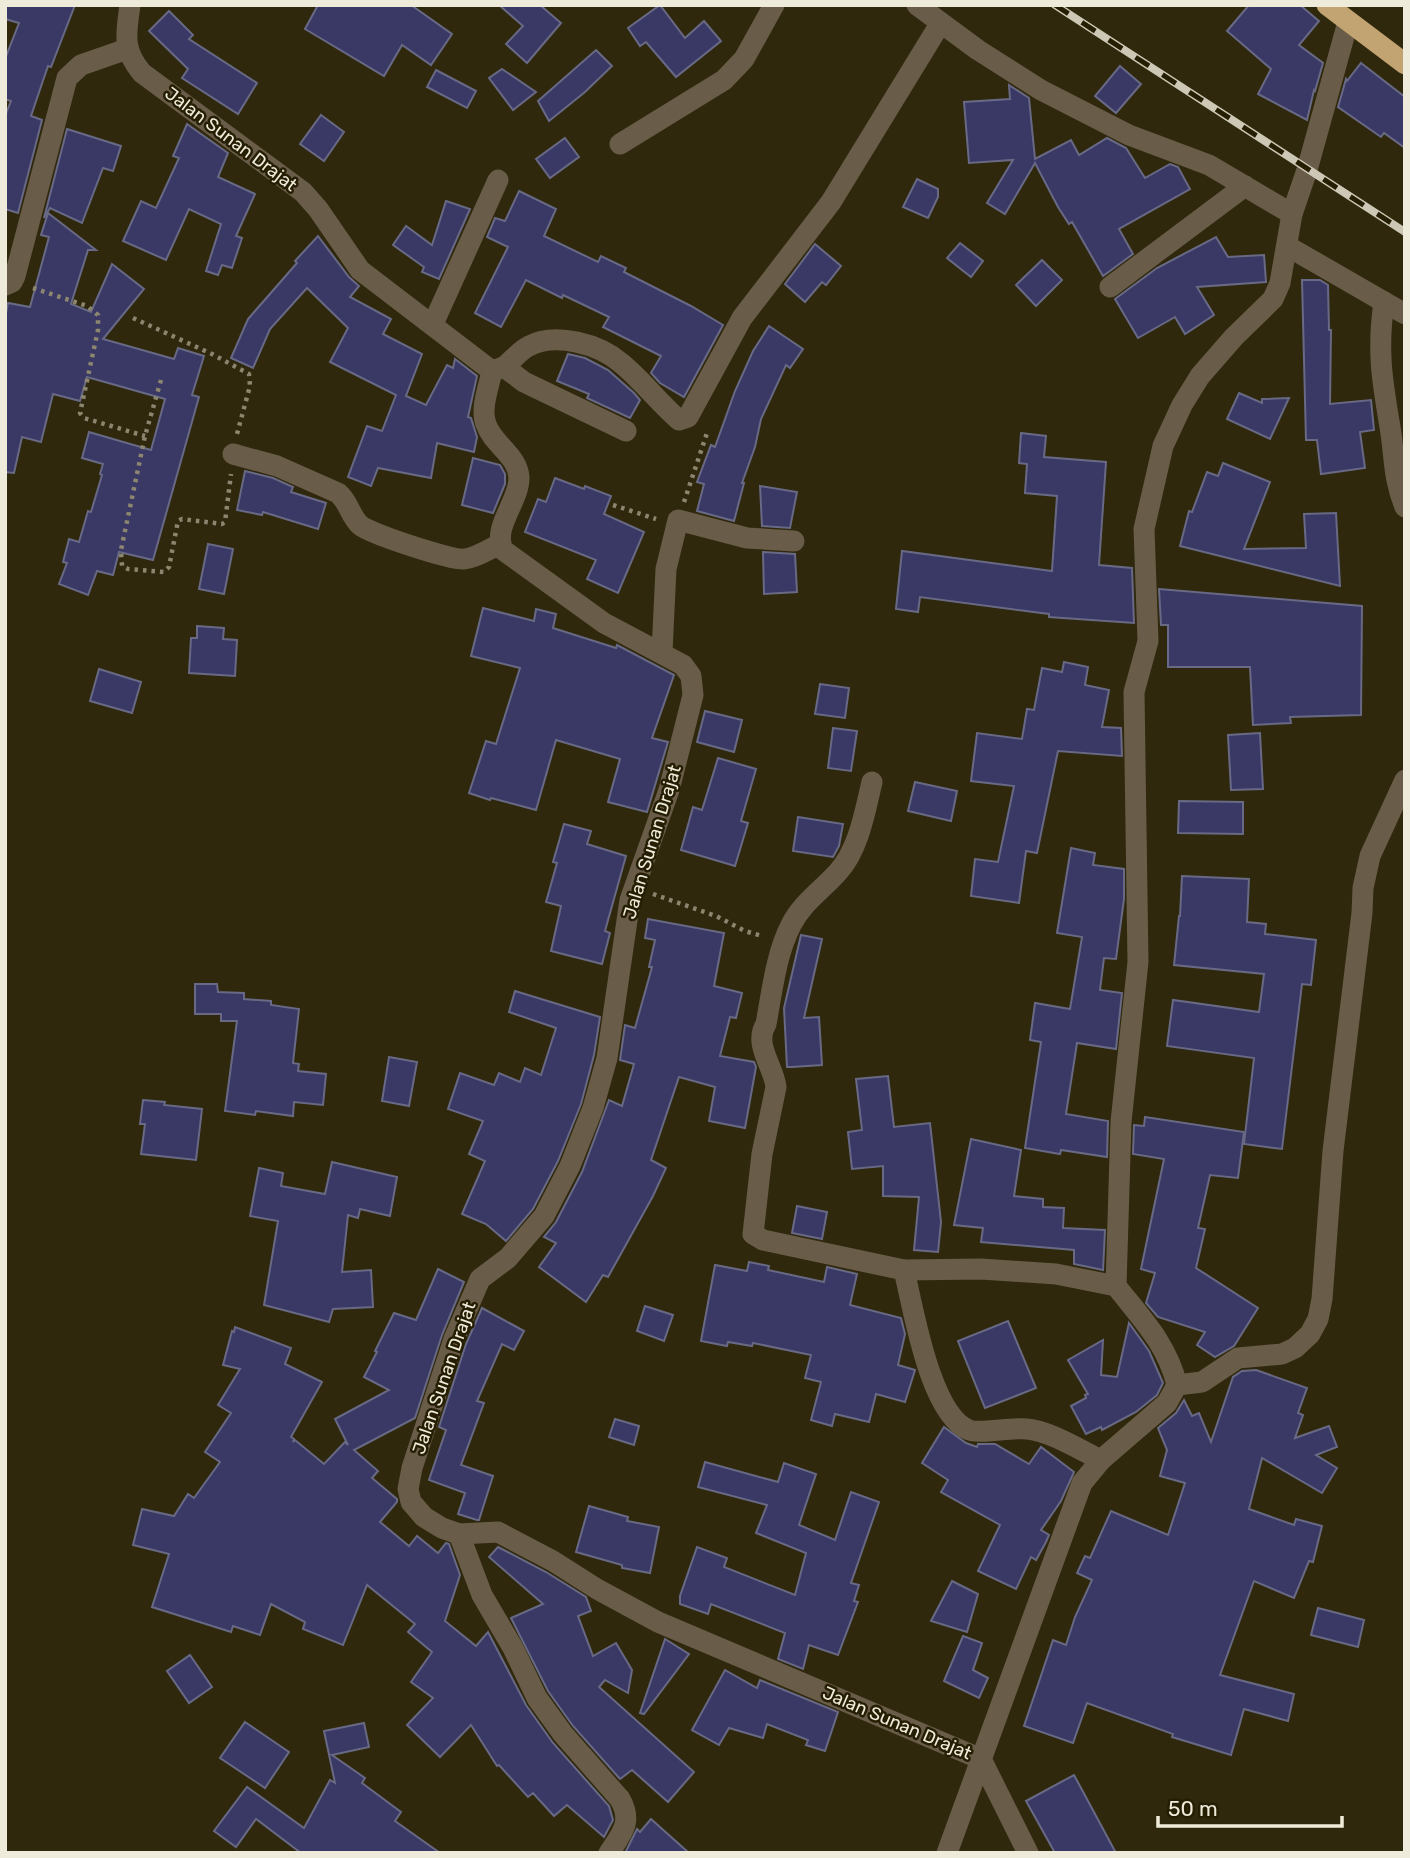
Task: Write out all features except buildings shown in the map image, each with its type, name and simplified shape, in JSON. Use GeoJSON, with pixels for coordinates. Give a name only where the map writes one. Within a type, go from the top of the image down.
{"type":"FeatureCollection","features":[{"type":"Feature","properties":{"kind":"highway"},"geometry":{"type":"LineString","coordinates":[[1327,5],[1405,64]]}},
{"type":"Feature","properties":{"kind":"street"},"geometry":{"type":"LineString","coordinates":[[9,284],[67,78],[81,65],[127,49],[130,5]]}},
{"type":"Feature","properties":{"kind":"street"},"geometry":{"type":"LineString","coordinates":[[620,144],[724,80],[744,59],[774,5]]}},
{"type":"Feature","properties":{"kind":"street"},"geometry":{"type":"LineString","coordinates":[[917,5],[940,24],[1041,90],[1129,135],[1209,165],[1292,214]]}},
{"type":"Feature","properties":{"kind":"street"},"geometry":{"type":"LineString","coordinates":[[947,1853],[1082,1483],[1101,1460],[1167,1403],[1177,1385],[1161,1343],[1116,1286],[1121,1122],[1138,962],[1134,692],[1148,641],[1144,529],[1163,446],[1182,405],[1200,376],[1234,337],[1273,299],[1280,283],[1292,214],[1348,22]]}},
{"type":"Feature","properties":{"kind":"street"},"geometry":{"type":"LineString","coordinates":[[233,454],[278,466],[338,493],[345,499],[359,524],[397,540],[457,559],[470,557],[500,544],[500,536],[519,482],[518,469],[513,459],[486,424],[484,413],[498,369],[528,346],[545,341],[569,340],[620,361],[679,420],[688,417],[742,318],[831,202],[940,24]]}},
{"type":"Feature","properties":{"kind":"street","name":"Jalan Sunan Drajat"},"geometry":{"type":"LineString","coordinates":[[127,49],[131,60],[142,73],[303,192],[360,270],[379,286],[498,369],[626,431]]}},
{"type":"Feature","properties":{"kind":"street"},"geometry":{"type":"LineString","coordinates":[[433,324],[498,180]]}},
{"type":"Feature","properties":{"kind":"street"},"geometry":{"type":"LineString","coordinates":[[1110,287],[1245,186]]}},
{"type":"Feature","properties":{"kind":"street"},"geometry":{"type":"LineString","coordinates":[[1287,246],[1405,314]]}},
{"type":"Feature","properties":{"kind":"street"},"geometry":{"type":"LineString","coordinates":[[1384,302],[1379,336],[1382,388],[1390,429],[1396,486],[1405,508]]}},
{"type":"Feature","properties":{"kind":"street"},"geometry":{"type":"LineString","coordinates":[[662,652],[666,569],[677,523],[747,538],[794,541]]}},
{"type":"Feature","properties":{"kind":"street","name":"Jalan Sunan Drajat"},"geometry":{"type":"LineString","coordinates":[[500,544],[508,555],[604,623],[683,665],[691,676],[693,695],[669,790],[630,900],[607,1058],[593,1108],[570,1166],[544,1216],[508,1258],[480,1279],[454,1339],[412,1468],[408,1489],[411,1502],[424,1517],[442,1528],[459,1534],[498,1532],[658,1622],[981,1759]]}},
{"type":"Feature","properties":{"kind":"street"},"geometry":{"type":"LineString","coordinates":[[1177,1385],[1202,1382],[1238,1358],[1282,1354],[1295,1348],[1310,1334],[1318,1319],[1363,888],[1370,856],[1405,779]]}},
{"type":"Feature","properties":{"kind":"street"},"geometry":{"type":"LineString","coordinates":[[872,782],[862,823],[848,860],[799,912],[785,942],[762,1032],[766,1059],[776,1087],[762,1154],[753,1234],[763,1240],[904,1270],[981,1269],[1056,1275],[1116,1286]]}},
{"type":"Feature","properties":{"kind":"street"},"geometry":{"type":"LineString","coordinates":[[904,1270],[930,1375],[951,1415],[961,1425],[971,1432],[1026,1429],[1040,1431],[1101,1460]]}},
{"type":"Feature","properties":{"kind":"street"},"geometry":{"type":"LineString","coordinates":[[459,1534],[482,1595],[513,1648],[537,1698],[563,1734],[620,1799],[626,1811],[625,1828],[608,1853]]}},
{"type":"Feature","properties":{"kind":"street"},"geometry":{"type":"LineString","coordinates":[[981,1759],[1028,1853]]}},
{"type":"Feature","properties":{"kind":"path"},"geometry":{"type":"LineString","coordinates":[[9,284],[68,299],[94,310],[99,320],[98,330],[80,414],[84,418],[145,436]]}},
{"type":"Feature","properties":{"kind":"path"},"geometry":{"type":"LineString","coordinates":[[134,318],[249,374],[250,386],[233,454],[225,522],[222,524],[182,519],[178,521],[166,570],[128,569],[120,562],[121,550],[145,436],[161,380]]}},
{"type":"Feature","properties":{"kind":"path"},"geometry":{"type":"LineString","coordinates":[[613,505],[677,523]]}},
{"type":"Feature","properties":{"kind":"path"},"geometry":{"type":"LineString","coordinates":[[636,889],[716,916],[745,931],[785,942]]}},
{"type":"Feature","properties":{"kind":"railway"},"geometry":{"type":"LineString","coordinates":[[1055,5],[1405,232]]}}]}
